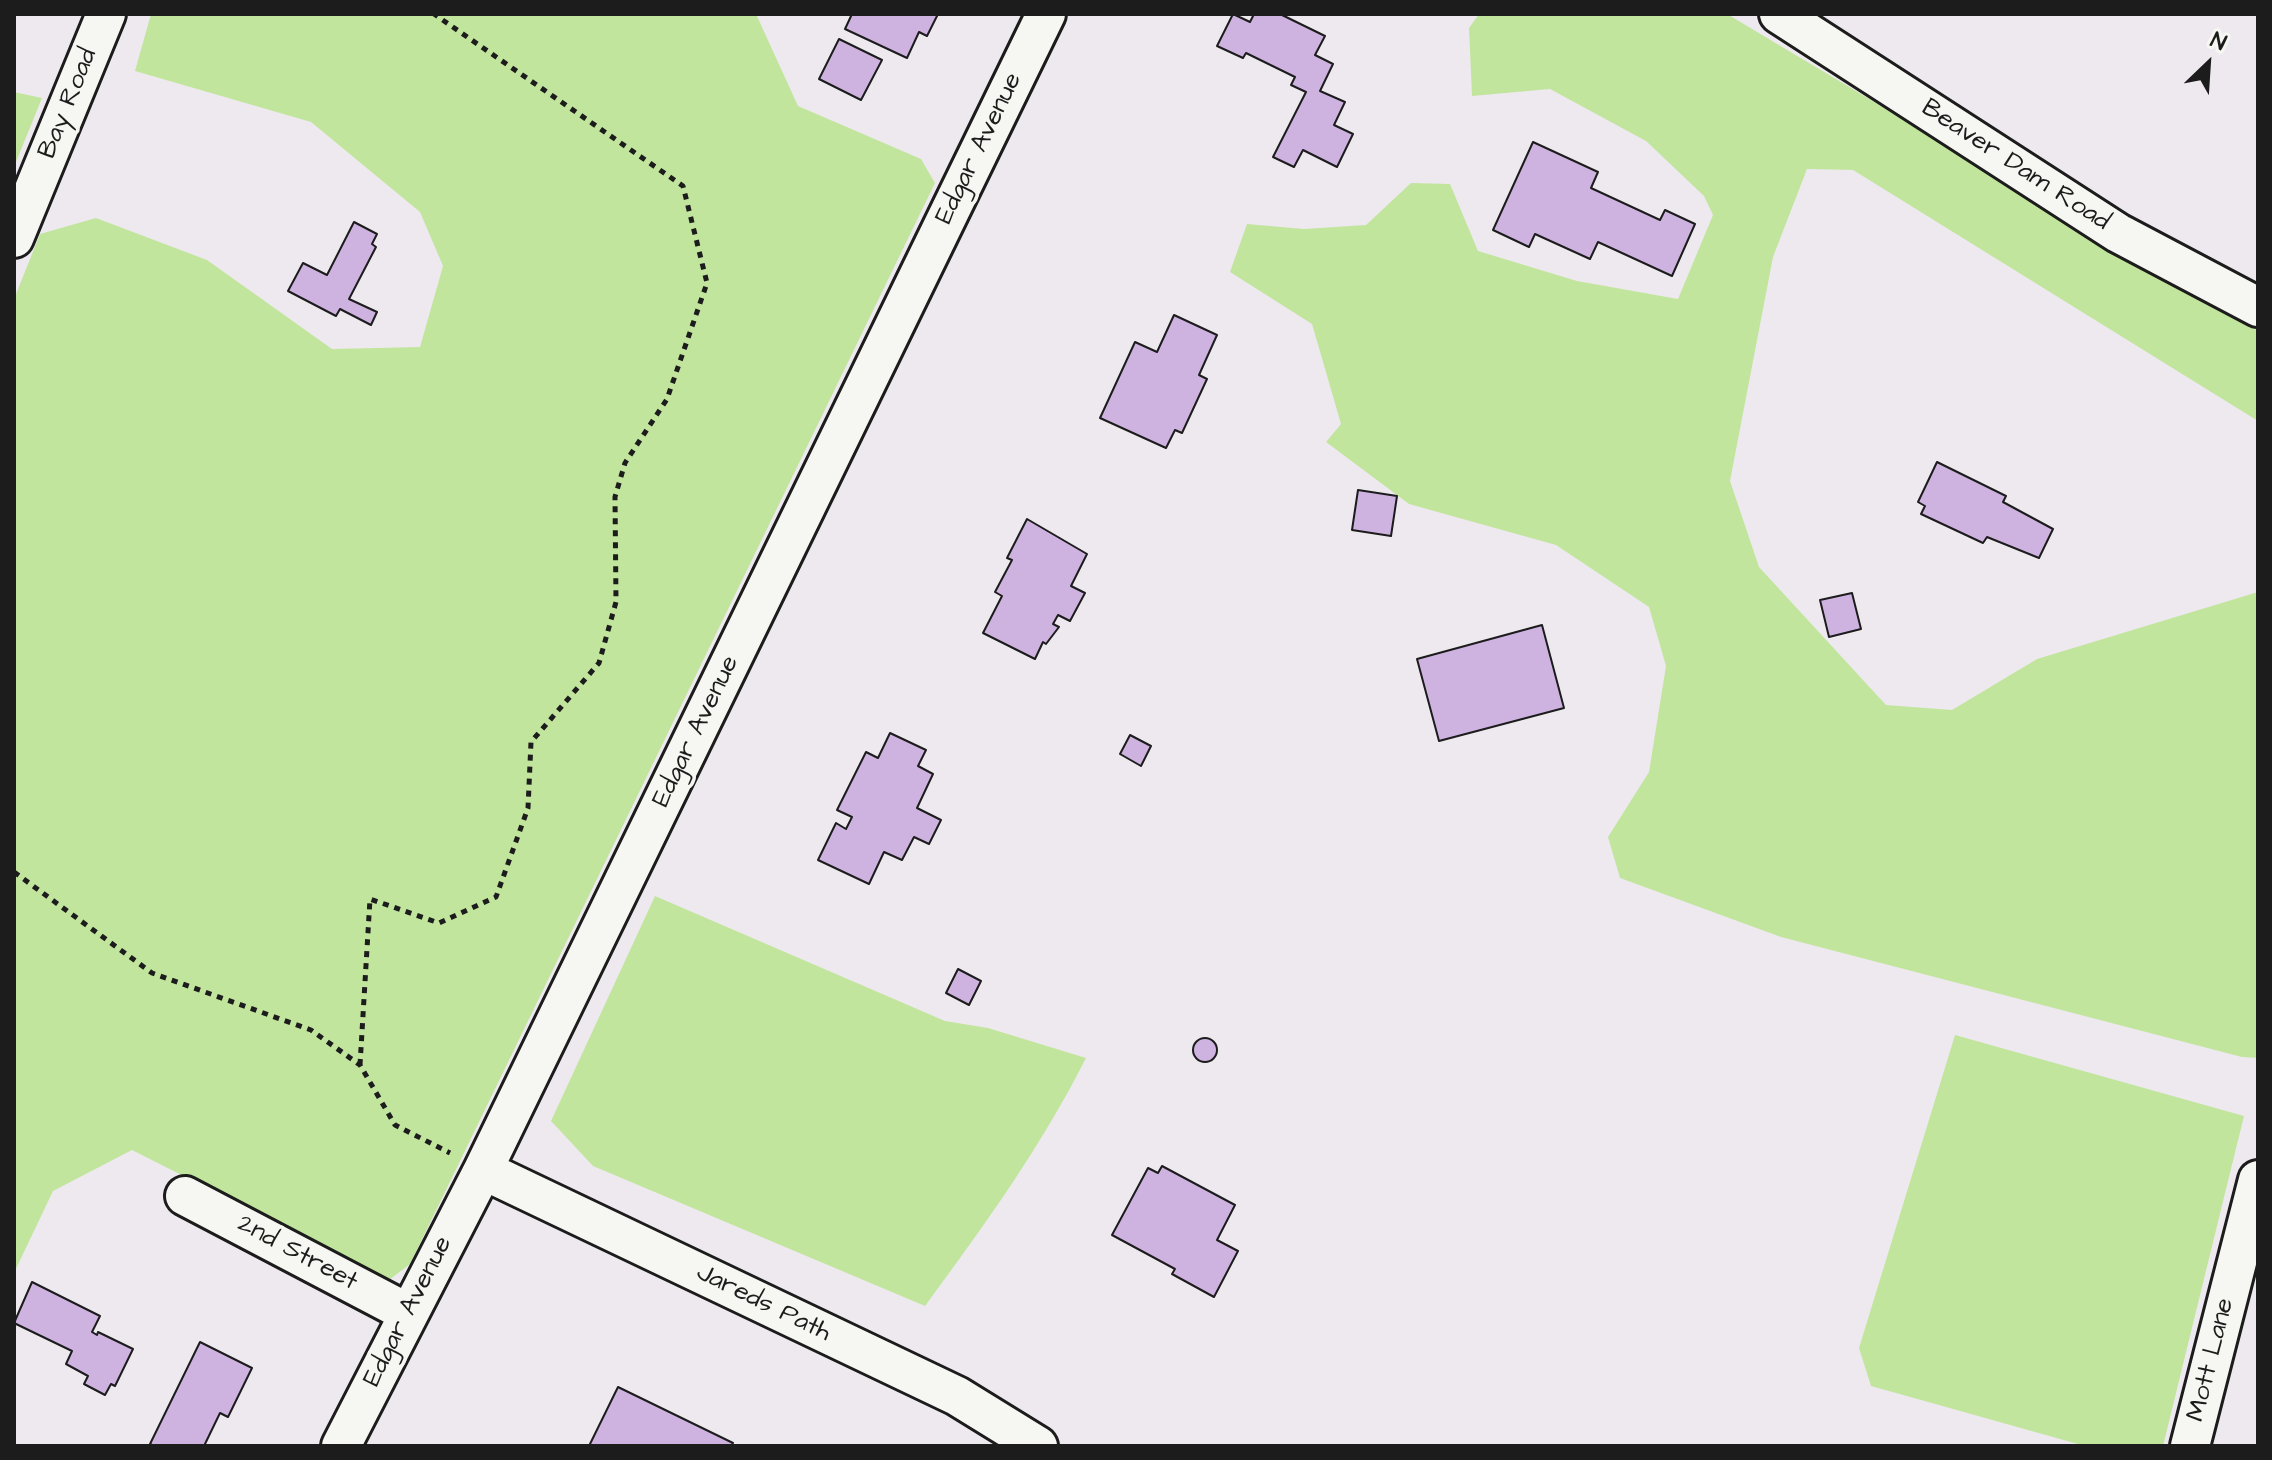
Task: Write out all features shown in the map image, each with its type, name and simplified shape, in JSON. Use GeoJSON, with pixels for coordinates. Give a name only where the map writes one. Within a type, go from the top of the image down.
{"type":"FeatureCollection","features":[{"type":"Feature","properties":{"kind":"street","name":"Bay Road"},"geometry":{"type":"LineString","coordinates":[[14,238],[106,14]]}},
{"type":"Feature","properties":{"kind":"street","name":"Edgar Avenue"},"geometry":{"type":"LineString","coordinates":[[341,1446],[483,1170],[1046,14]]}},
{"type":"Feature","properties":{"kind":"street","name":"Beaver Dam Road"},"geometry":{"type":"LineString","coordinates":[[1779,14],[2118,233],[2258,307]]}},
{"type":"Feature","properties":{"kind":"street","name":"Jareds Path"},"geometry":{"type":"LineString","coordinates":[[483,1170],[957,1396],[1038,1446]]}},
{"type":"Feature","properties":{"kind":"street","name":"Mott Lane"},"geometry":{"type":"LineString","coordinates":[[2190,1446],[2258,1180]]}},
{"type":"Feature","properties":{"kind":"street","name":"2nd Street"},"geometry":{"type":"LineString","coordinates":[[185,1196],[408,1313]]}},
{"type":"Feature","properties":{"kind":"path"},"geometry":{"type":"LineString","coordinates":[[360,1065],[370,899],[439,923],[496,897],[528,808],[531,742],[599,663],[616,602],[615,497],[625,463],[667,399],[707,283],[683,186],[434,14]]}},
{"type":"Feature","properties":{"kind":"path"},"geometry":{"type":"LineString","coordinates":[[14,872],[152,973],[311,1030],[360,1065],[395,1125],[483,1170]]}},
{"type":"Feature","properties":{"kind":"green space"},"geometry":{"type":"Polygon","coordinates":[[[151,14],[756,14],[798,106],[921,159],[935,183],[410,1264],[389,1280],[132,1150],[53,1191],[14,1273],[14,299],[40,234],[96,218],[207,260],[332,349],[420,347],[443,266],[420,212],[311,122],[135,71],[151,14]]]}},
{"type":"Feature","properties":{"kind":"green space"},"geometry":{"type":"Polygon","coordinates":[[[1479,14],[1727,14],[2258,331],[2258,421],[1853,170],[1807,169],[1773,257],[1730,481],[1759,567],[1886,705],[1952,710],[2037,659],[2258,592],[2258,1058],[2242,1057],[1781,937],[1620,878],[1608,837],[1649,772],[1666,666],[1649,607],[1556,545],[1409,504],[1326,442],[1341,424],[1312,324],[1230,272],[1247,224],[1304,229],[1366,225],[1411,183],[1450,184],[1478,251],[1577,281],[1678,299],[1713,215],[1704,196],[1646,141],[1550,89],[1472,96],[1469,28],[1479,14]]]}},
{"type":"Feature","properties":{"kind":"green space"},"geometry":{"type":"Polygon","coordinates":[[[14,92],[42,98],[14,167],[14,92]]]}},
{"type":"Feature","properties":{"kind":"green space"},"geometry":{"type":"Polygon","coordinates":[[[655,896],[945,1021],[988,1028],[1086,1058],[1031,1154],[925,1306],[593,1166],[551,1121],[655,896]]]}},
{"type":"Feature","properties":{"kind":"green space"},"geometry":{"type":"Polygon","coordinates":[[[1955,1035],[2244,1116],[2163,1446],[2085,1446],[1871,1386],[1859,1348],[1955,1035]]]}},
{"type":"Feature","properties":{"kind":"building"},"geometry":{"type":"Polygon","coordinates":[[[852,14],[938,14],[927,36],[919,32],[907,58],[845,29],[852,14]]]}},
{"type":"Feature","properties":{"kind":"building"},"geometry":{"type":"Polygon","coordinates":[[[1233,14],[1250,22],[1254,14],[1280,14],[1325,36],[1315,55],[1333,64],[1320,91],[1345,102],[1334,125],[1353,134],[1337,167],[1303,150],[1294,167],[1273,157],[1306,92],[1291,85],[1295,77],[1246,53],[1243,58],[1217,46],[1233,14]]]}},
{"type":"Feature","properties":{"kind":"building"},"geometry":{"type":"Polygon","coordinates":[[[839,39],[882,60],[861,100],[819,79],[839,39]]]}},
{"type":"Feature","properties":{"kind":"building"},"geometry":{"type":"Polygon","coordinates":[[[1533,142],[1598,172],[1591,188],[1660,220],[1665,210],[1695,224],[1672,276],[1598,242],[1590,259],[1535,234],[1529,247],[1493,230],[1533,142]]]}},
{"type":"Feature","properties":{"kind":"building"},"geometry":{"type":"Polygon","coordinates":[[[354,222],[377,234],[372,244],[376,247],[349,299],[377,312],[371,325],[340,309],[336,316],[288,291],[303,263],[327,275],[354,222]]]}},
{"type":"Feature","properties":{"kind":"building"},"geometry":{"type":"Polygon","coordinates":[[[1174,315],[1217,335],[1199,375],[1207,379],[1182,433],[1175,430],[1166,448],[1100,418],[1135,342],[1157,352],[1174,315]]]}},
{"type":"Feature","properties":{"kind":"building"},"geometry":{"type":"Polygon","coordinates":[[[1937,462],[2006,496],[2003,502],[2053,529],[2039,558],[1987,537],[1983,543],[1921,514],[1925,506],[1918,502],[1937,462]]]}},
{"type":"Feature","properties":{"kind":"building"},"geometry":{"type":"Polygon","coordinates":[[[1358,490],[1397,496],[1391,536],[1352,530],[1358,490]]]}},
{"type":"Feature","properties":{"kind":"building"},"geometry":{"type":"Polygon","coordinates":[[[1027,519],[1087,554],[1071,586],[1085,593],[1070,621],[1058,615],[1053,624],[1059,627],[1046,644],[1043,642],[1035,659],[983,633],[1002,596],[995,592],[1012,560],[1007,558],[1027,519]]]}},
{"type":"Feature","properties":{"kind":"building"},"geometry":{"type":"Polygon","coordinates":[[[1852,593],[1861,629],[1829,637],[1820,600],[1852,593]]]}},
{"type":"Feature","properties":{"kind":"building"},"geometry":{"type":"Polygon","coordinates":[[[1542,625],[1564,708],[1439,741],[1417,659],[1542,625]]]}},
{"type":"Feature","properties":{"kind":"building"},"geometry":{"type":"Polygon","coordinates":[[[890,733],[926,750],[918,766],[933,774],[917,808],[941,820],[929,844],[914,837],[902,860],[884,852],[869,884],[818,860],[836,823],[846,829],[852,817],[837,810],[866,752],[878,758],[890,733]]]}},
{"type":"Feature","properties":{"kind":"building"},"geometry":{"type":"Polygon","coordinates":[[[1130,735],[1151,746],[1141,766],[1120,754],[1130,735]]]}},
{"type":"Feature","properties":{"kind":"building"},"geometry":{"type":"Polygon","coordinates":[[[958,969],[981,981],[969,1005],[946,993],[958,969]]]}},
{"type":"Feature","properties":{"kind":"building"},"geometry":{"type":"Polygon","coordinates":[[[1205,1038],[1214,1041],[1217,1050],[1214,1059],[1205,1062],[1196,1059],[1193,1050],[1196,1041],[1205,1038]]]}},
{"type":"Feature","properties":{"kind":"building"},"geometry":{"type":"Polygon","coordinates":[[[1162,1166],[1235,1205],[1217,1240],[1238,1251],[1214,1297],[1172,1274],[1175,1269],[1112,1235],[1148,1168],[1158,1173],[1162,1166]]]}},
{"type":"Feature","properties":{"kind":"building"},"geometry":{"type":"Polygon","coordinates":[[[32,1282],[100,1316],[92,1332],[133,1349],[115,1386],[111,1384],[105,1395],[84,1384],[88,1376],[66,1364],[72,1351],[14,1323],[32,1282]]]}},
{"type":"Feature","properties":{"kind":"building"},"geometry":{"type":"Polygon","coordinates":[[[200,1342],[252,1368],[228,1417],[220,1413],[204,1446],[154,1446],[150,1444],[200,1342]]]}},
{"type":"Feature","properties":{"kind":"building"},"geometry":{"type":"Polygon","coordinates":[[[618,1387],[733,1443],[731,1446],[589,1446],[618,1387]]]}}]}
